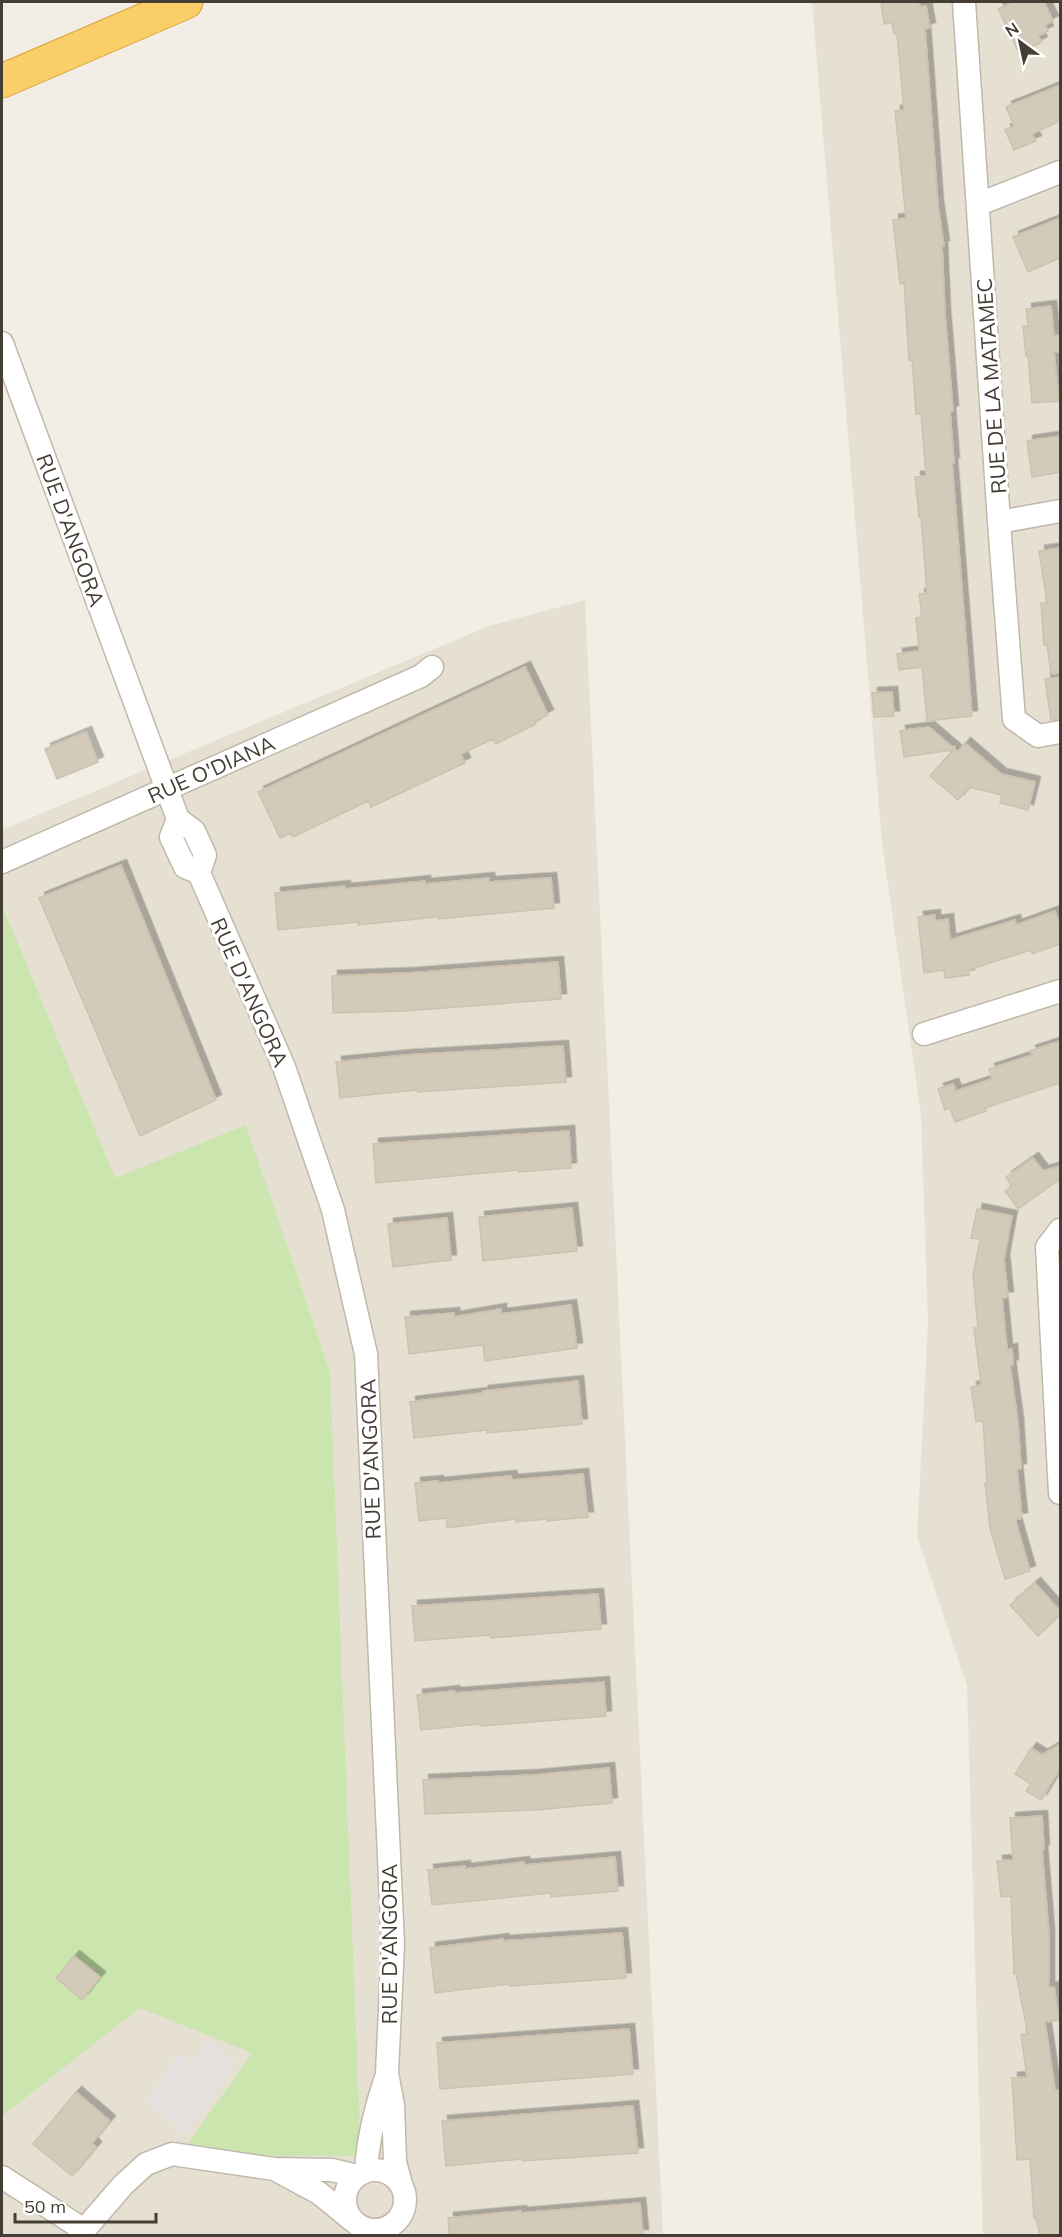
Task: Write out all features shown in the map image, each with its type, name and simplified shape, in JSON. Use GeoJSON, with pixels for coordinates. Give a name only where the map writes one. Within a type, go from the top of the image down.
{"type":"FeatureCollection","features":[{"type":"Feature","properties":{"kind":"highway"},"geometry":{"type":"LineString","coordinates":[[2,81],[186,2]]}},
{"type":"Feature","properties":{"kind":"street","name":"RUE DE LA MATAMEC"},"geometry":{"type":"LineString","coordinates":[[964,2],[1014,719],[1038,736],[1060,732]]}},
{"type":"Feature","properties":{"kind":"street"},"geometry":{"type":"LineString","coordinates":[[979,204],[1060,172]]}},
{"type":"Feature","properties":{"kind":"street","name":"RUE D'ANGORA"},"geometry":{"type":"LineString","coordinates":[[2,343],[178,819],[195,831],[205,855],[199,873],[284,1067],[333,1210],[366,1354],[393,1944],[387,2073],[393,2105],[395,2162],[401,2184]]}},
{"type":"Feature","properties":{"kind":"street"},"geometry":{"type":"LineString","coordinates":[[999,522],[1060,511]]}},
{"type":"Feature","properties":{"kind":"street","name":"RUE O'DIANA"},"geometry":{"type":"LineString","coordinates":[[2,862],[426,672]]}},
{"type":"Feature","properties":{"kind":"street"},"geometry":{"type":"LineString","coordinates":[[924,1034],[1060,991]]}},
{"type":"Feature","properties":{"kind":"street"},"geometry":{"type":"LineString","coordinates":[[1060,1230],[1047,1247],[1060,1493]]}},
{"type":"Feature","properties":{"kind":"street","name":"RUE D'ANGORA"},"geometry":{"type":"LineString","coordinates":[[361,2173],[376,2104],[387,2073]]}},
{"type":"Feature","properties":{"kind":"street"},"geometry":{"type":"LineString","coordinates":[[2,2176],[82,2233],[123,2185],[146,2164],[172,2154],[274,2169],[361,2173],[376,2169],[386,2171],[401,2184],[405,2193],[402,2213],[389,2227],[379,2230],[360,2227],[319,2193],[274,2169]]}},
{"type":"Feature","properties":{"kind":"street"},"geometry":{"type":"LineString","coordinates":[[360,2227],[347,2212],[346,2192],[350,2183],[361,2173]]}},
{"type":"Feature","properties":{"kind":"street"},"geometry":{"type":"LineString","coordinates":[[402,2213],[402,2235]]}},
{"type":"Feature","properties":{"kind":"shaded area"},"geometry":{"type":"Polygon","coordinates":[[[812,2],[1060,2],[1060,2235],[983,2235],[967,1686],[917,1536],[928,1324],[921,1115],[882,843],[812,2]]]}},
{"type":"Feature","properties":{"kind":"shaded area"},"geometry":{"type":"Polygon","coordinates":[[[585,600],[663,2235],[2,2236],[2,830],[489,626],[585,600]]]}},
{"type":"Feature","properties":{"kind":"shaded area"},"geometry":{"type":"Polygon","coordinates":[[[207,2040],[236,2061],[187,2135],[145,2102],[178,2054],[191,2063],[207,2040]]]}},
{"type":"Feature","properties":{"kind":"green space"},"geometry":{"type":"Polygon","coordinates":[[[2,905],[115,1178],[246,1125],[330,1372],[361,2156],[180,2155],[252,2053],[140,2008],[2,2116],[2,905]]]}},
{"type":"Feature","properties":{"kind":"building"},"geometry":{"type":"Polygon","coordinates":[[[881,2],[919,2],[920,7],[926,6],[930,28],[925,29],[938,206],[944,246],[942,246],[945,314],[953,411],[950,412],[954,463],[952,463],[972,716],[927,721],[922,667],[899,670],[897,654],[919,651],[916,618],[922,617],[919,594],[927,593],[921,517],[919,517],[915,477],[926,476],[921,414],[916,414],[912,359],[909,360],[904,283],[900,284],[893,220],[906,218],[895,111],[904,110],[897,34],[894,34],[892,23],[884,24],[881,2]]]}},
{"type":"Feature","properties":{"kind":"building"},"geometry":{"type":"Polygon","coordinates":[[[1014,2],[1044,2],[1053,21],[1045,25],[1048,31],[1038,36],[1042,42],[1019,53],[998,9],[1014,2]]]}},
{"type":"Feature","properties":{"kind":"building"},"geometry":{"type":"Polygon","coordinates":[[[1060,85],[1060,121],[1032,134],[1036,141],[1014,150],[1005,130],[1014,126],[1006,107],[1060,85]]]}},
{"type":"Feature","properties":{"kind":"building"},"geometry":{"type":"Polygon","coordinates":[[[1060,218],[1060,258],[1028,272],[1013,237],[1060,218]]]}},
{"type":"Feature","properties":{"kind":"building"},"geometry":{"type":"Polygon","coordinates":[[[1051,306],[1054,336],[1060,335],[1060,352],[1054,352],[1059,401],[1032,403],[1023,326],[1028,326],[1026,309],[1051,306]]]}},
{"type":"Feature","properties":{"kind":"building"},"geometry":{"type":"Polygon","coordinates":[[[1060,436],[1060,472],[1032,477],[1027,441],[1060,436]]]}},
{"type":"Feature","properties":{"kind":"building"},"geometry":{"type":"Polygon","coordinates":[[[1060,548],[1060,673],[1051,674],[1047,645],[1044,645],[1041,603],[1047,603],[1039,551],[1060,548]]]}},
{"type":"Feature","properties":{"kind":"building"},"geometry":{"type":"Polygon","coordinates":[[[525,667],[548,715],[535,721],[536,724],[496,744],[493,739],[461,754],[465,763],[371,807],[368,801],[293,837],[291,833],[280,838],[258,792],[525,667]]]}},
{"type":"Feature","properties":{"kind":"building"},"geometry":{"type":"Polygon","coordinates":[[[1060,677],[1060,719],[1051,720],[1045,679],[1060,677]]]}},
{"type":"Feature","properties":{"kind":"building"},"geometry":{"type":"Polygon","coordinates":[[[892,692],[894,716],[874,717],[872,693],[892,692]]]}},
{"type":"Feature","properties":{"kind":"building"},"geometry":{"type":"Polygon","coordinates":[[[929,727],[958,752],[965,743],[1001,774],[1035,782],[1028,810],[1000,803],[1002,795],[969,787],[958,800],[930,776],[953,750],[904,757],[900,731],[929,727]]]}},
{"type":"Feature","properties":{"kind":"building"},"geometry":{"type":"Polygon","coordinates":[[[86,732],[98,762],[57,779],[45,749],[86,732]]]}},
{"type":"Feature","properties":{"kind":"building"},"geometry":{"type":"Polygon","coordinates":[[[121,865],[216,1100],[140,1136],[39,898],[121,865]]]}},
{"type":"Feature","properties":{"kind":"building"},"geometry":{"type":"Polygon","coordinates":[[[489,878],[489,882],[551,878],[554,908],[278,930],[275,893],[345,886],[345,889],[425,881],[425,884],[489,878]]]}},
{"type":"Feature","properties":{"kind":"building"},"geometry":{"type":"Polygon","coordinates":[[[1055,911],[1060,927],[1060,944],[1032,954],[1031,950],[968,970],[969,975],[945,978],[944,970],[924,973],[918,917],[935,915],[935,921],[948,919],[950,940],[1015,920],[1016,925],[1055,911]]]}},
{"type":"Feature","properties":{"kind":"building"},"geometry":{"type":"Polygon","coordinates":[[[558,962],[561,999],[405,1011],[333,1013],[332,976],[410,973],[558,962]]]}},
{"type":"Feature","properties":{"kind":"building"},"geometry":{"type":"Polygon","coordinates":[[[1060,1041],[1060,1083],[985,1108],[986,1111],[955,1122],[950,1108],[945,1110],[938,1089],[953,1084],[956,1091],[992,1079],[989,1069],[1032,1055],[1030,1051],[1060,1041]]]}},
{"type":"Feature","properties":{"kind":"building"},"geometry":{"type":"Polygon","coordinates":[[[563,1046],[566,1082],[418,1092],[417,1090],[340,1098],[336,1062],[407,1055],[563,1046]]]}},
{"type":"Feature","properties":{"kind":"building"},"geometry":{"type":"Polygon","coordinates":[[[569,1131],[571,1168],[518,1172],[518,1170],[376,1183],[373,1144],[569,1131]]]}},
{"type":"Feature","properties":{"kind":"building"},"geometry":{"type":"Polygon","coordinates":[[[1033,1158],[1043,1171],[1060,1166],[1060,1179],[1018,1209],[1005,1191],[1012,1186],[1006,1177],[1033,1158]]]}},
{"type":"Feature","properties":{"kind":"building"},"geometry":{"type":"Polygon","coordinates":[[[572,1208],[577,1251],[483,1261],[479,1217],[572,1208]]]}},
{"type":"Feature","properties":{"kind":"building"},"geometry":{"type":"Polygon","coordinates":[[[977,1209],[1012,1216],[1004,1259],[1008,1297],[1002,1298],[1007,1350],[1012,1349],[1013,1365],[1010,1365],[1018,1423],[1021,1469],[1017,1469],[1022,1518],[1015,1519],[1030,1571],[1005,1579],[990,1528],[985,1483],[987,1483],[983,1421],[976,1422],[971,1387],[981,1385],[974,1328],[978,1328],[973,1276],[980,1239],[971,1238],[977,1209]]]}},
{"type":"Feature","properties":{"kind":"building"},"geometry":{"type":"Polygon","coordinates":[[[447,1218],[451,1260],[393,1267],[388,1224],[447,1218]]]}},
{"type":"Feature","properties":{"kind":"building"},"geometry":{"type":"Polygon","coordinates":[[[571,1305],[577,1348],[485,1361],[483,1345],[409,1354],[405,1317],[454,1313],[454,1317],[501,1309],[501,1314],[571,1305]]]}},
{"type":"Feature","properties":{"kind":"building"},"geometry":{"type":"Polygon","coordinates":[[[578,1381],[582,1424],[487,1433],[487,1430],[414,1438],[410,1402],[483,1393],[483,1391],[578,1381]]]}},
{"type":"Feature","properties":{"kind":"building"},"geometry":{"type":"Polygon","coordinates":[[[583,1474],[588,1517],[516,1522],[516,1519],[447,1528],[446,1518],[419,1521],[415,1483],[511,1476],[512,1480],[583,1474]]]}},
{"type":"Feature","properties":{"kind":"building"},"geometry":{"type":"Polygon","coordinates":[[[1035,1583],[1060,1611],[1060,1615],[1038,1636],[1010,1605],[1035,1583]]]}},
{"type":"Feature","properties":{"kind":"building"},"geometry":{"type":"Polygon","coordinates":[[[598,1594],[601,1629],[491,1638],[491,1635],[415,1641],[412,1606],[598,1594]]]}},
{"type":"Feature","properties":{"kind":"building"},"geometry":{"type":"Polygon","coordinates":[[[604,1682],[606,1716],[421,1730],[417,1695],[604,1682]]]}},
{"type":"Feature","properties":{"kind":"building"},"geometry":{"type":"Polygon","coordinates":[[[1060,1744],[1060,1769],[1041,1800],[1026,1791],[1031,1784],[1015,1774],[1031,1748],[1042,1755],[1060,1744]]]}},
{"type":"Feature","properties":{"kind":"building"},"geometry":{"type":"Polygon","coordinates":[[[609,1768],[612,1803],[535,1810],[425,1814],[423,1780],[534,1775],[609,1768]]]}},
{"type":"Feature","properties":{"kind":"building"},"geometry":{"type":"Polygon","coordinates":[[[1042,1816],[1044,1850],[1042,1850],[1049,1934],[1049,1988],[1054,1987],[1059,2020],[1045,2022],[1055,2090],[1059,2090],[1060,2235],[1040,2235],[1036,2217],[1034,2218],[1030,2159],[1017,2160],[1012,2078],[1027,2077],[1021,2035],[1028,2034],[1016,1974],[1014,1974],[1011,1896],[1001,1897],[997,1861],[1013,1860],[1010,1818],[1042,1816]]]}},
{"type":"Feature","properties":{"kind":"building"},"geometry":{"type":"Polygon","coordinates":[[[615,1857],[618,1891],[551,1897],[551,1893],[432,1905],[428,1870],[615,1857]]]}},
{"type":"Feature","properties":{"kind":"building"},"geometry":{"type":"Polygon","coordinates":[[[622,1933],[626,1978],[510,1986],[510,1984],[435,1993],[430,1948],[503,1939],[504,1941],[622,1933]]]}},
{"type":"Feature","properties":{"kind":"building"},"geometry":{"type":"Polygon","coordinates":[[[74,1956],[100,1977],[82,2000],[56,1978],[74,1956]]]}},
{"type":"Feature","properties":{"kind":"building"},"geometry":{"type":"Polygon","coordinates":[[[629,2029],[633,2074],[440,2089],[437,2043],[629,2029]]]}},
{"type":"Feature","properties":{"kind":"building"},"geometry":{"type":"Polygon","coordinates":[[[76,2092],[110,2121],[92,2143],[96,2147],[72,2176],[33,2144],[76,2092]]]}},
{"type":"Feature","properties":{"kind":"building"},"geometry":{"type":"Polygon","coordinates":[[[633,2106],[638,2153],[522,2161],[522,2159],[446,2166],[442,2121],[633,2106]]]}},
{"type":"Feature","properties":{"kind":"building"},"geometry":{"type":"Polygon","coordinates":[[[640,2203],[643,2235],[449,2235],[448,2218],[640,2203]]]}}]}
